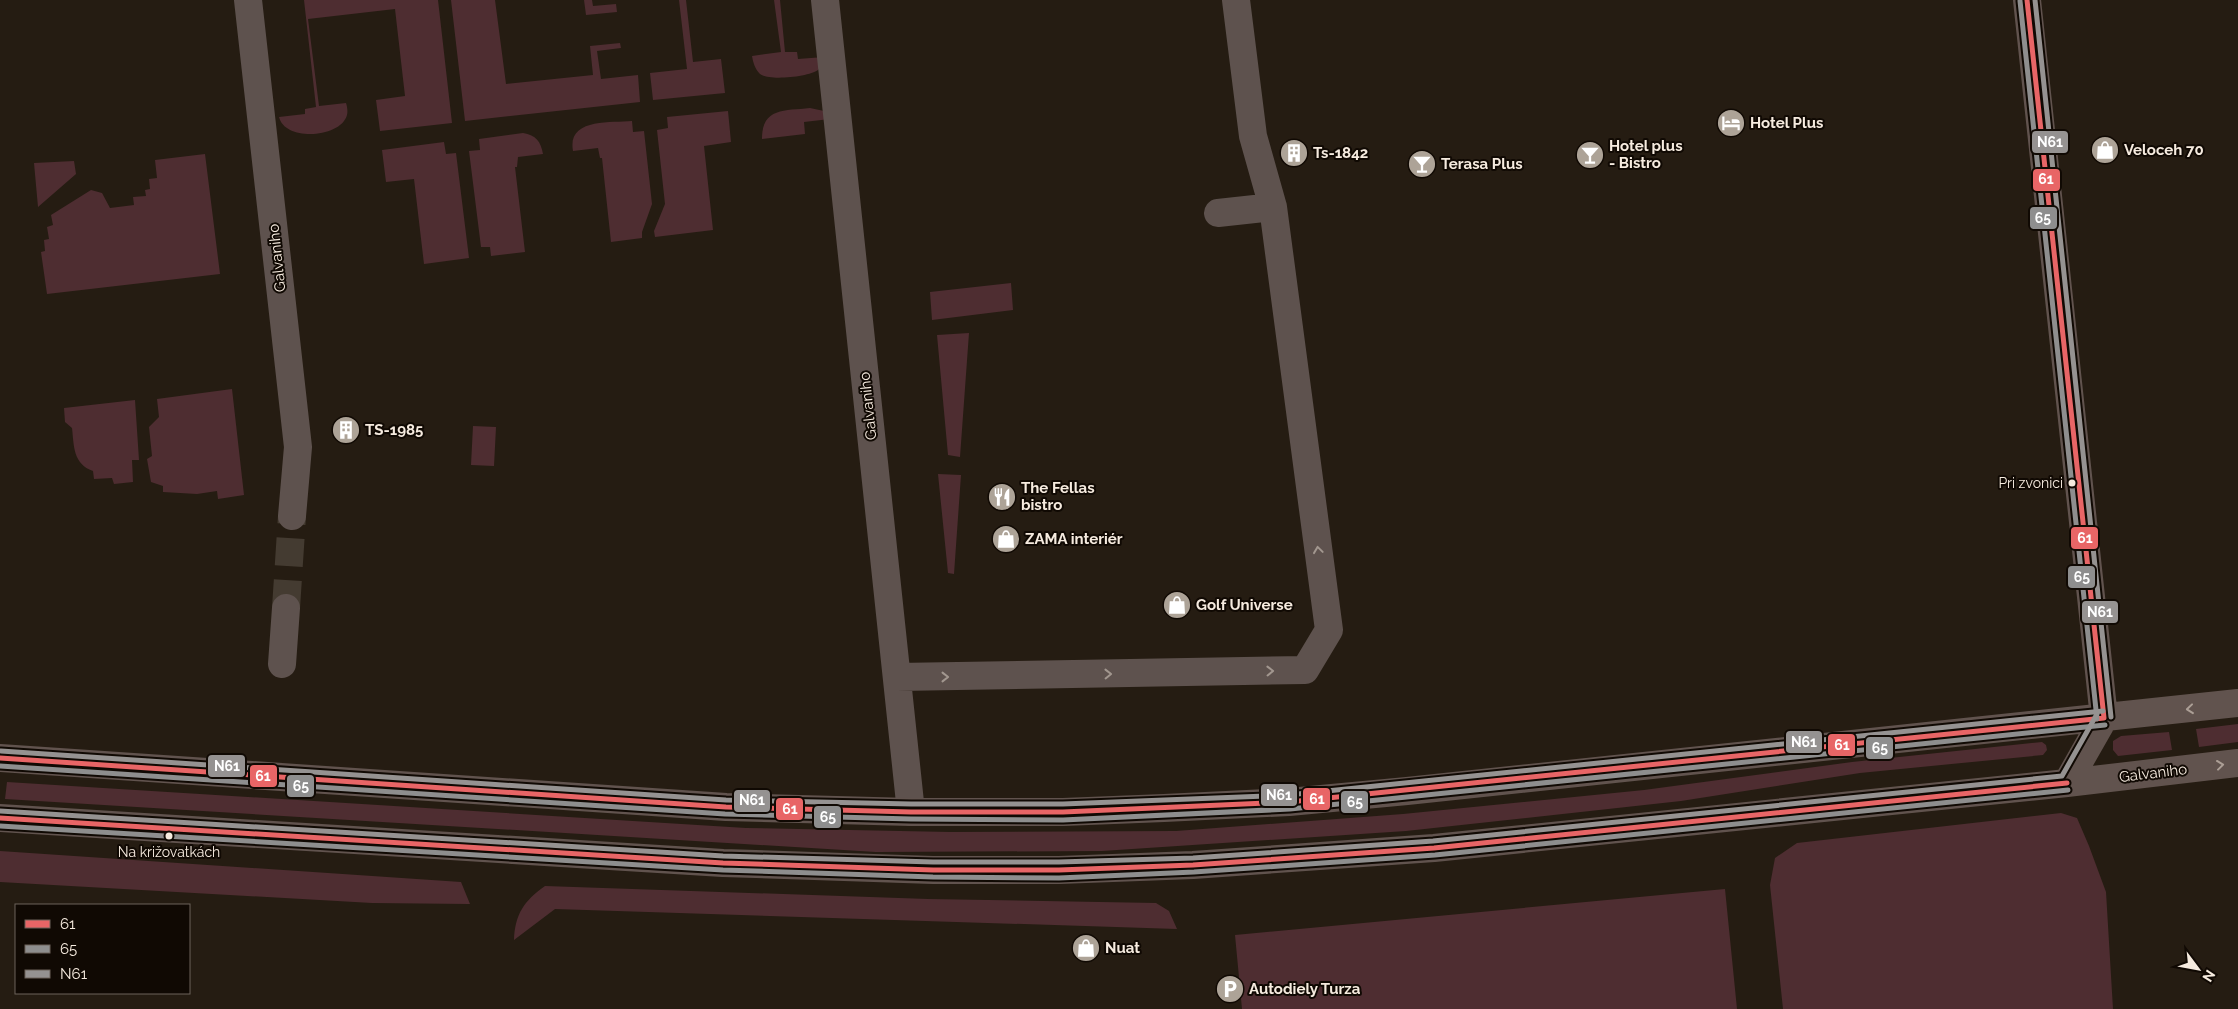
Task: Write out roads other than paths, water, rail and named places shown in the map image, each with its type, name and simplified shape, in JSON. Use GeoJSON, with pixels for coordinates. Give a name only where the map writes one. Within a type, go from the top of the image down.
{"type":"FeatureCollection","features":[{"type":"Feature","properties":{"kind":"main road"},"geometry":{"type":"LineString","coordinates":[[2027,0],[2104,718],[2067,783]]}},
{"type":"Feature","properties":{"kind":"main road"},"geometry":{"type":"LineString","coordinates":[[0,758],[726,807],[911,812],[1063,812],[1289,802],[2238,703]]}},
{"type":"Feature","properties":{"kind":"main road","name":"Galvaniho"},"geometry":{"type":"LineString","coordinates":[[0,818],[723,863],[932,870],[1059,870],[1193,865],[1434,848],[2067,783],[2238,763]]}},
{"type":"Feature","properties":{"kind":"street","name":"Galvaniho"},"geometry":{"type":"LineString","coordinates":[[248,0],[298,447],[292,516]]}},
{"type":"Feature","properties":{"kind":"street","name":"Galvaniho"},"geometry":{"type":"LineString","coordinates":[[825,0],[911,812]]}},
{"type":"Feature","properties":{"kind":"street"},"geometry":{"type":"LineString","coordinates":[[897,677],[1305,670],[1329,630],[1273,207],[1252,136],[1236,0]]}},
{"type":"Feature","properties":{"kind":"street"},"geometry":{"type":"LineString","coordinates":[[1218,213],[1273,207]]}},
{"type":"Feature","properties":{"kind":"street"},"geometry":{"type":"LineString","coordinates":[[282,664],[286,608]]}},
{"type":"Feature","properties":{"kind":"tunnel"},"geometry":{"type":"LineString","coordinates":[[286,608],[292,516]]}},
{"type":"Feature","properties":{"kind":"place","name":"Hotel Plus"},"geometry":{"type":"Point","coordinates":[1731,123]}},
{"type":"Feature","properties":{"kind":"place","name":"Veloceh 70"},"geometry":{"type":"Point","coordinates":[2105,150]}},
{"type":"Feature","properties":{"kind":"place","name":"Ts-1842"},"geometry":{"type":"Point","coordinates":[1294,153]}},
{"type":"Feature","properties":{"kind":"place","name":"Hotel plus - Bistro"},"geometry":{"type":"Point","coordinates":[1590,155]}},
{"type":"Feature","properties":{"kind":"place","name":"Terasa Plus"},"geometry":{"type":"Point","coordinates":[1422,164]}},
{"type":"Feature","properties":{"kind":"place","name":"TS-1985"},"geometry":{"type":"Point","coordinates":[346,430]}},
{"type":"Feature","properties":{"kind":"place","name":"Pri zvonici"},"geometry":{"type":"Point","coordinates":[2072,483]}},
{"type":"Feature","properties":{"kind":"place","name":"The Fellas bistro"},"geometry":{"type":"Point","coordinates":[1002,497]}},
{"type":"Feature","properties":{"kind":"place","name":"ZAMA interiér"},"geometry":{"type":"Point","coordinates":[1006,539]}},
{"type":"Feature","properties":{"kind":"place","name":"Golf Universe"},"geometry":{"type":"Point","coordinates":[1177,605]}},
{"type":"Feature","properties":{"kind":"place","name":"Na križovatkách"},"geometry":{"type":"Point","coordinates":[169,836]}},
{"type":"Feature","properties":{"kind":"place","name":"Nuat"},"geometry":{"type":"Point","coordinates":[1086,948]}},
{"type":"Feature","properties":{"kind":"place","name":"Autodiely Turza"},"geometry":{"type":"Point","coordinates":[1230,989]}}]}
